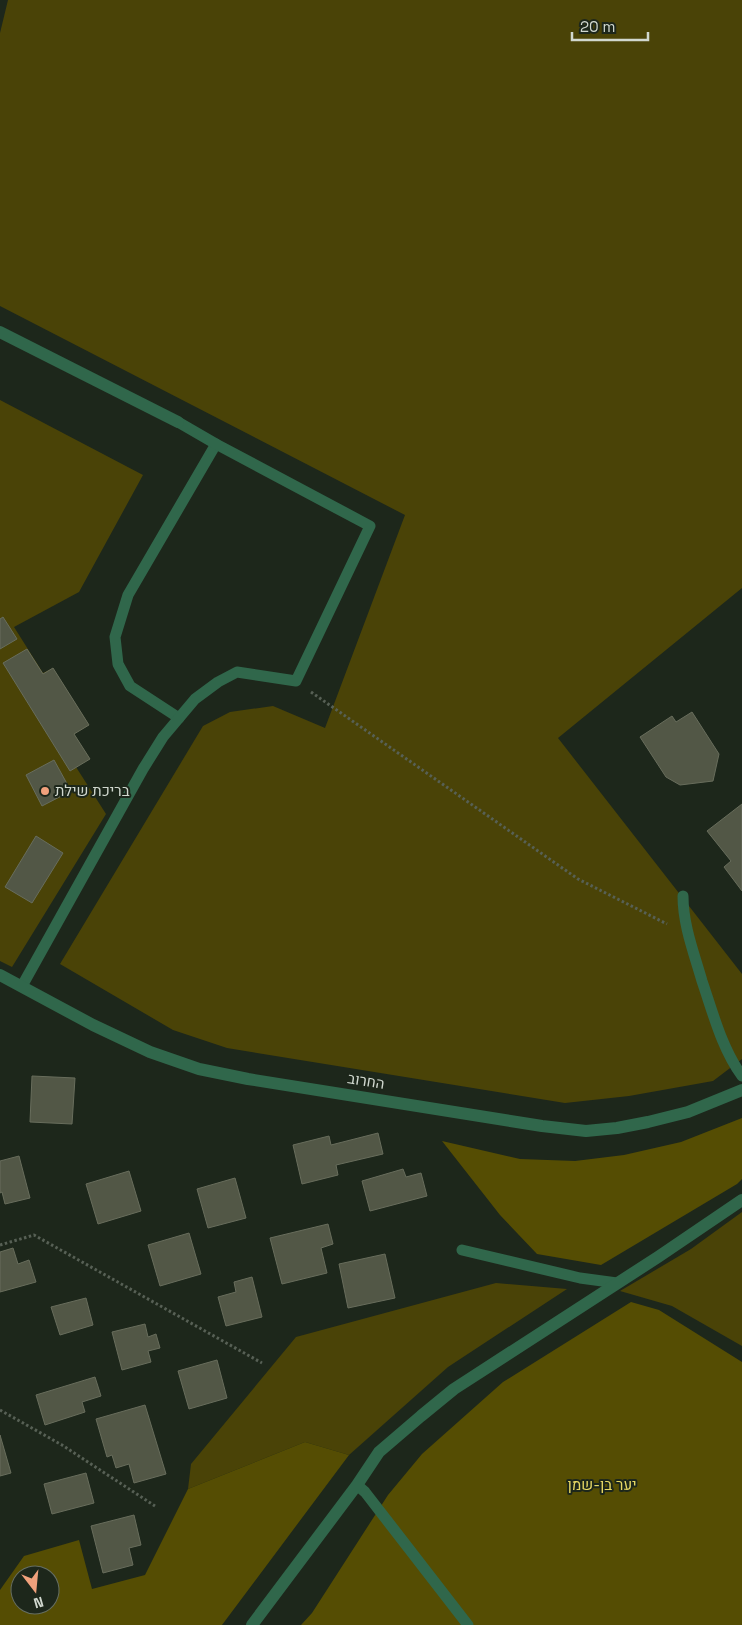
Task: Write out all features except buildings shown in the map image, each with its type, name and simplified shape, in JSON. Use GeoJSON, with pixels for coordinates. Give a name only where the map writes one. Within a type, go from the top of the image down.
{"type":"FeatureCollection","features":[{"type":"Feature","properties":{"kind":"street"},"geometry":{"type":"LineString","coordinates":[[0,332],[178,422]]}},
{"type":"Feature","properties":{"kind":"street","name":"החרוב"},"geometry":{"type":"LineString","coordinates":[[0,975],[93,1025],[142,1048],[200,1069],[248,1079],[542,1126],[586,1131],[625,1127],[688,1112],[742,1090]]}},
{"type":"Feature","properties":{"kind":"street"},"geometry":{"type":"LineString","coordinates":[[252,1625],[357,1485],[379,1452],[454,1389],[617,1284],[742,1200]]}},
{"type":"Feature","properties":{"kind":"lane"},"geometry":{"type":"LineString","coordinates":[[22,986],[143,769],[163,737],[195,699],[218,682],[237,672],[296,681],[370,526],[178,422]]}},
{"type":"Feature","properties":{"kind":"lane"},"geometry":{"type":"LineString","coordinates":[[179,718],[130,686],[118,664],[115,637],[128,595],[216,444]]}},
{"type":"Feature","properties":{"kind":"lane"},"geometry":{"type":"LineString","coordinates":[[684,896],[683,911],[714,1016],[733,1063],[742,1076]]}},
{"type":"Feature","properties":{"kind":"lane"},"geometry":{"type":"LineString","coordinates":[[462,1250],[580,1278],[617,1284]]}},
{"type":"Feature","properties":{"kind":"lane"},"geometry":{"type":"LineString","coordinates":[[357,1485],[415,1555],[468,1625]]}},
{"type":"Feature","properties":{"kind":"path"},"geometry":{"type":"LineString","coordinates":[[296,681],[578,879],[690,936]]}},
{"type":"Feature","properties":{"kind":"path"},"geometry":{"type":"LineString","coordinates":[[0,1245],[34,1235],[262,1363]]}},
{"type":"Feature","properties":{"kind":"path"},"geometry":{"type":"LineString","coordinates":[[0,1410],[62,1445],[155,1506]]}},
{"type":"Feature","properties":{"kind":"shaded area"},"geometry":{"type":"Polygon","coordinates":[[[8,0],[742,0],[742,588],[558,738],[742,974],[742,1059],[713,1081],[629,1096],[565,1103],[227,1048],[173,1030],[60,964],[203,726],[230,712],[273,706],[325,728],[405,515],[0,306],[0,33],[8,0]]]}},
{"type":"Feature","properties":{"kind":"shaded area"},"geometry":{"type":"Polygon","coordinates":[[[0,400],[143,475],[79,592],[14,627],[43,673],[53,668],[89,725],[74,734],[90,759],[76,767],[106,814],[12,967],[0,961],[0,400]]]}},
{"type":"Feature","properties":{"kind":"shaded area"},"geometry":{"type":"Polygon","coordinates":[[[742,1212],[742,1346],[672,1306],[620,1291],[691,1249],[742,1212]]]}},
{"type":"Feature","properties":{"kind":"shaded area"},"geometry":{"type":"Polygon","coordinates":[[[496,1283],[567,1289],[448,1367],[349,1455],[305,1442],[188,1489],[191,1464],[296,1337],[496,1283]]]}},
{"type":"Feature","properties":{"kind":"green space"},"geometry":{"type":"Polygon","coordinates":[[[742,1118],[742,1179],[737,1184],[601,1265],[537,1254],[500,1215],[442,1141],[520,1159],[575,1161],[624,1155],[681,1142],[742,1118]]]}},
{"type":"Feature","properties":{"kind":"green space","name":"יער בן-שמן"},"geometry":{"type":"Polygon","coordinates":[[[631,1302],[659,1310],[742,1362],[742,1625],[301,1625],[312,1613],[388,1495],[422,1454],[503,1382],[631,1302]]]}},
{"type":"Feature","properties":{"kind":"green space"},"geometry":{"type":"Polygon","coordinates":[[[305,1442],[349,1455],[222,1625],[0,1625],[0,1590],[10,1576],[10,1615],[60,1615],[60,1565],[18,1565],[24,1556],[79,1540],[92,1589],[145,1575],[188,1489],[305,1442]]]}},
{"type":"Feature","properties":{"kind":"place","name":"בריכת שילת"},"geometry":{"type":"Point","coordinates":[45,791]}}]}
